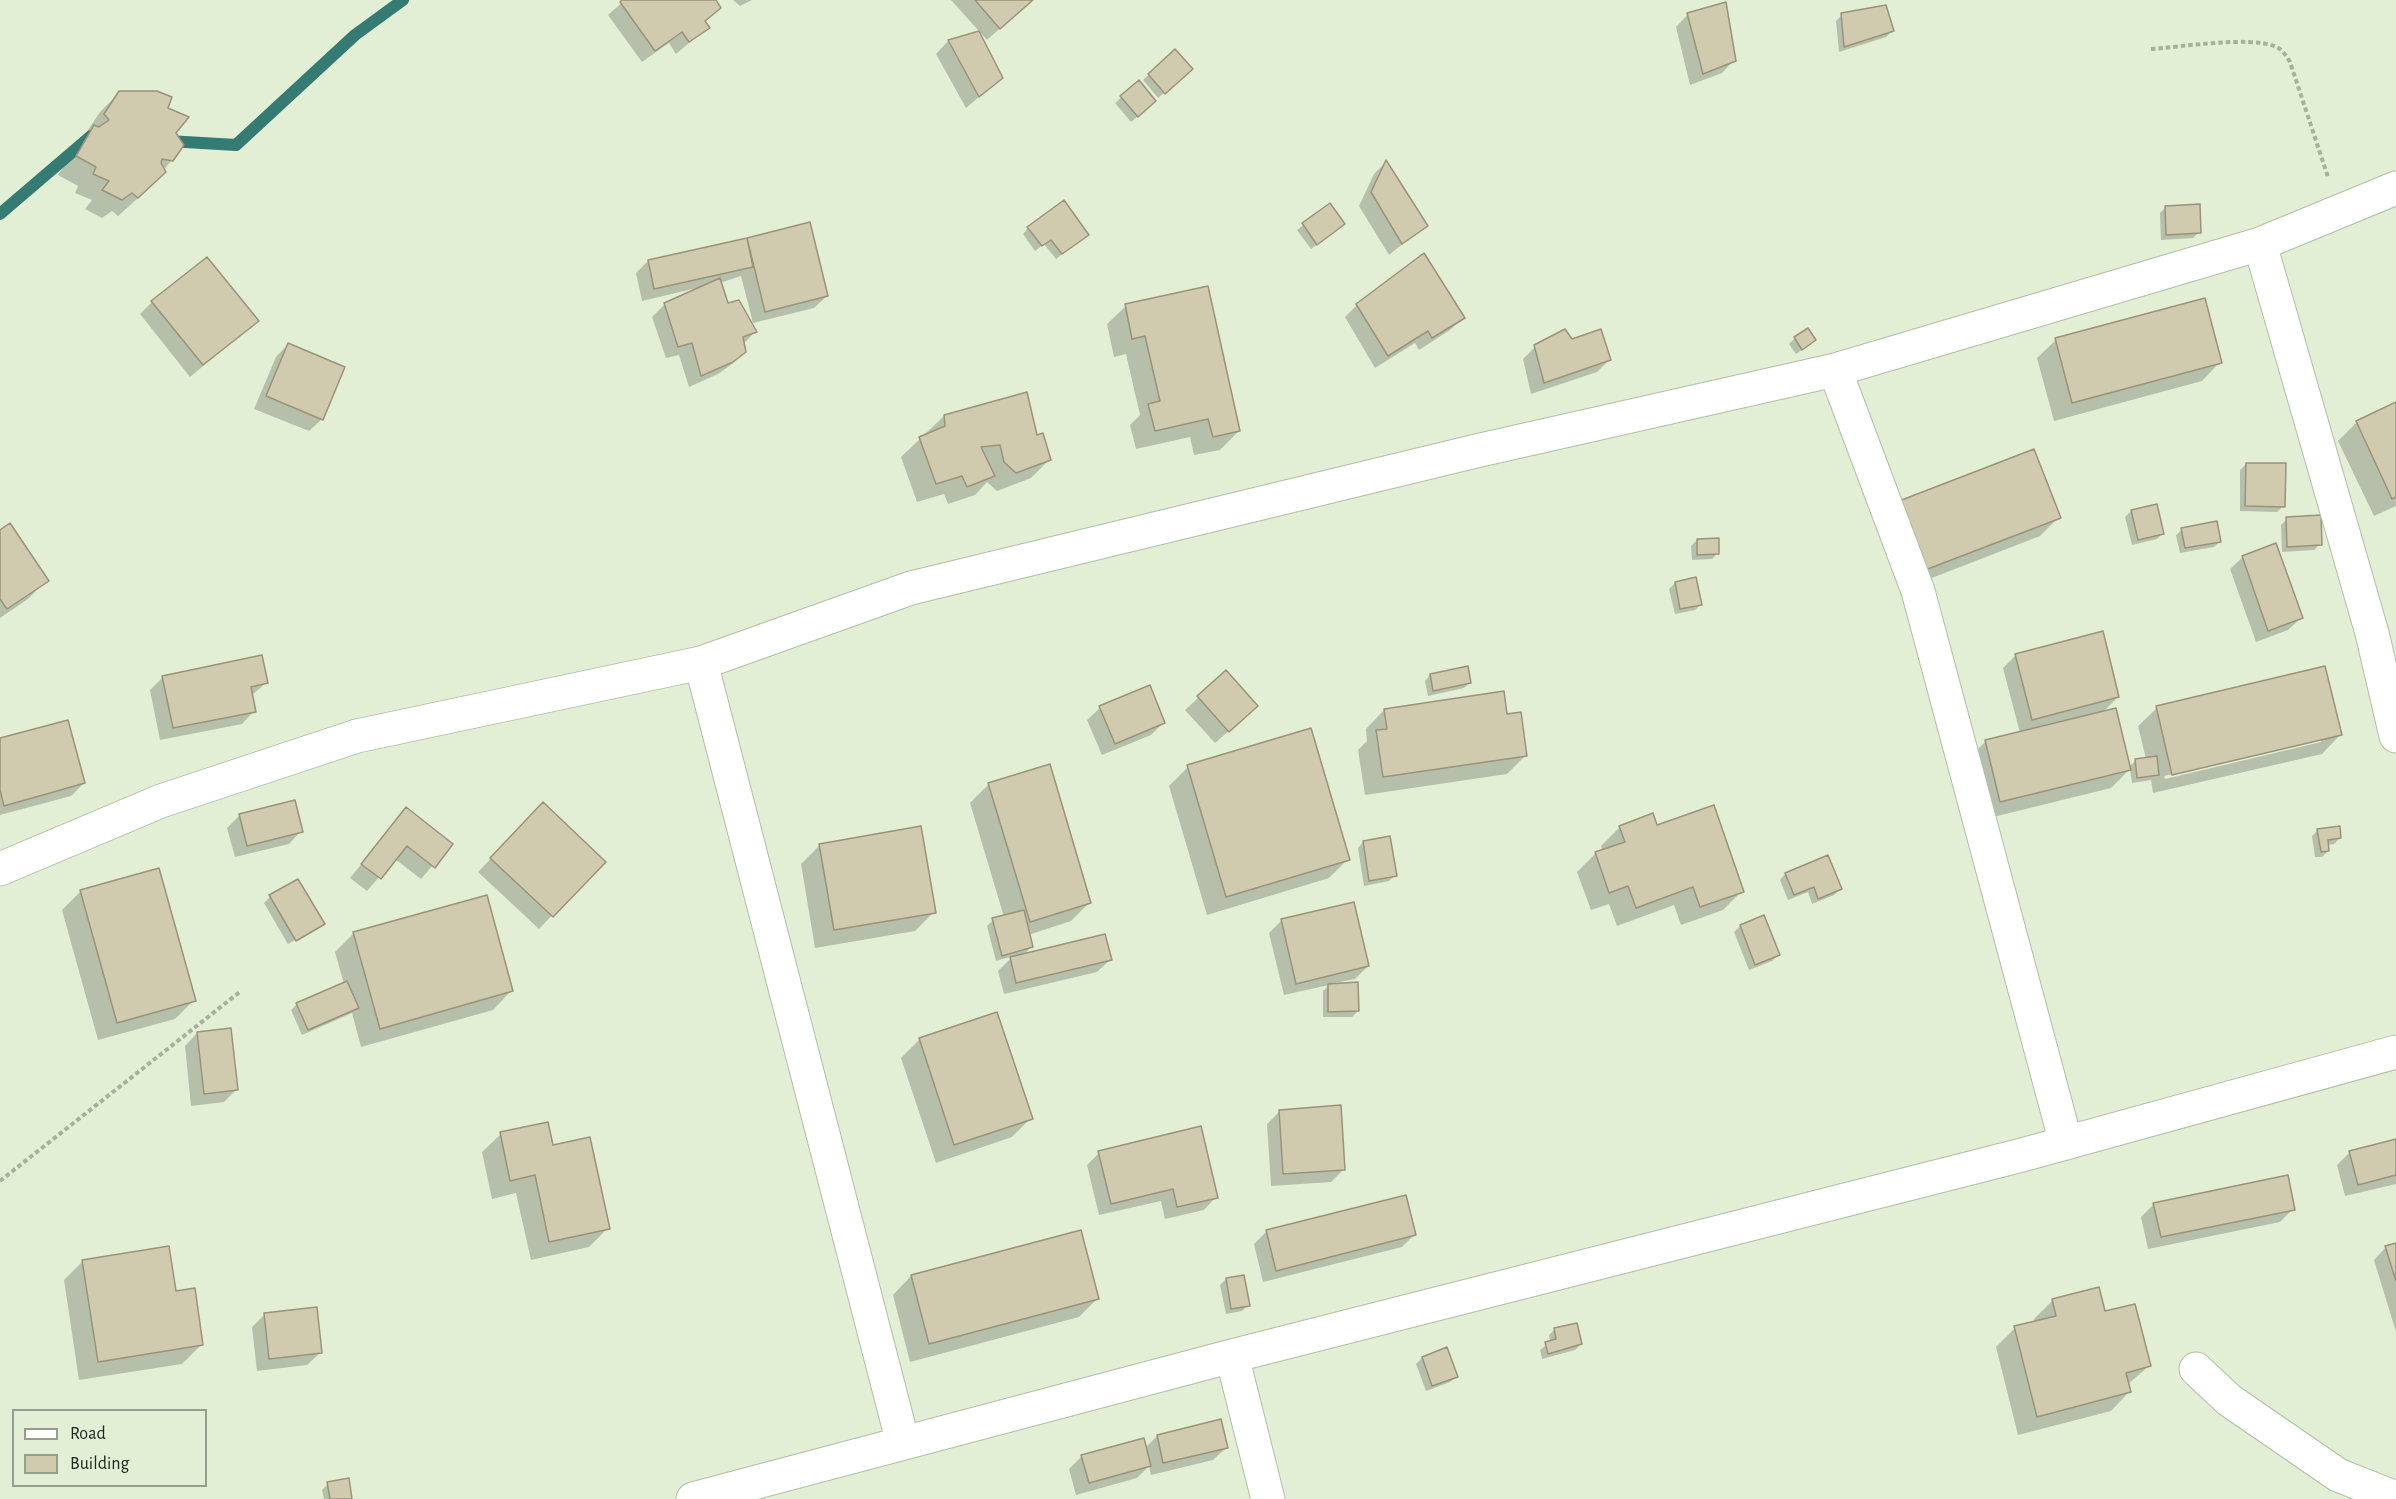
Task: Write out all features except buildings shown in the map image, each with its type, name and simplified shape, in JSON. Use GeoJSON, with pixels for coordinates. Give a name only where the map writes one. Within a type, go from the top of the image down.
{"type":"FeatureCollection","features":[{"type":"Feature","properties":{"kind":"street"},"geometry":{"type":"LineString","coordinates":[[0,869],[161,801],[357,736],[701,663],[911,588],[1476,451],[1835,370],[2260,244],[2396,188]]}},
{"type":"Feature","properties":{"kind":"street"},"geometry":{"type":"LineString","coordinates":[[2260,244],[2372,633],[2396,736]]}},
{"type":"Feature","properties":{"kind":"street"},"geometry":{"type":"LineString","coordinates":[[1835,370],[1918,591],[2066,1143]]}},
{"type":"Feature","properties":{"kind":"street"},"geometry":{"type":"LineString","coordinates":[[701,663],[903,1443]]}},
{"type":"Feature","properties":{"kind":"street"},"geometry":{"type":"LineString","coordinates":[[707,1497],[1232,1356],[2066,1143],[2396,1052]]}},
{"type":"Feature","properties":{"kind":"street"},"geometry":{"type":"LineString","coordinates":[[1232,1356],[1268,1499]]}},
{"type":"Feature","properties":{"kind":"street"},"geometry":{"type":"LineString","coordinates":[[2196,1369],[2229,1400],[2338,1475],[2396,1498]]}},
{"type":"Feature","properties":{"kind":"path"},"geometry":{"type":"LineString","coordinates":[[2151,49],[2254,42],[2273,45],[2281,50],[2290,62],[2340,212]]}},
{"type":"Feature","properties":{"kind":"path"},"geometry":{"type":"LineString","coordinates":[[0,1181],[241,991]]}},
{"type":"Feature","properties":{"kind":"waterway"},"geometry":{"type":"LineString","coordinates":[[168,141],[236,145],[355,35],[403,0]]}},
{"type":"Feature","properties":{"kind":"waterway"},"geometry":{"type":"LineString","coordinates":[[0,214],[91,136],[99,136]]}}]}
